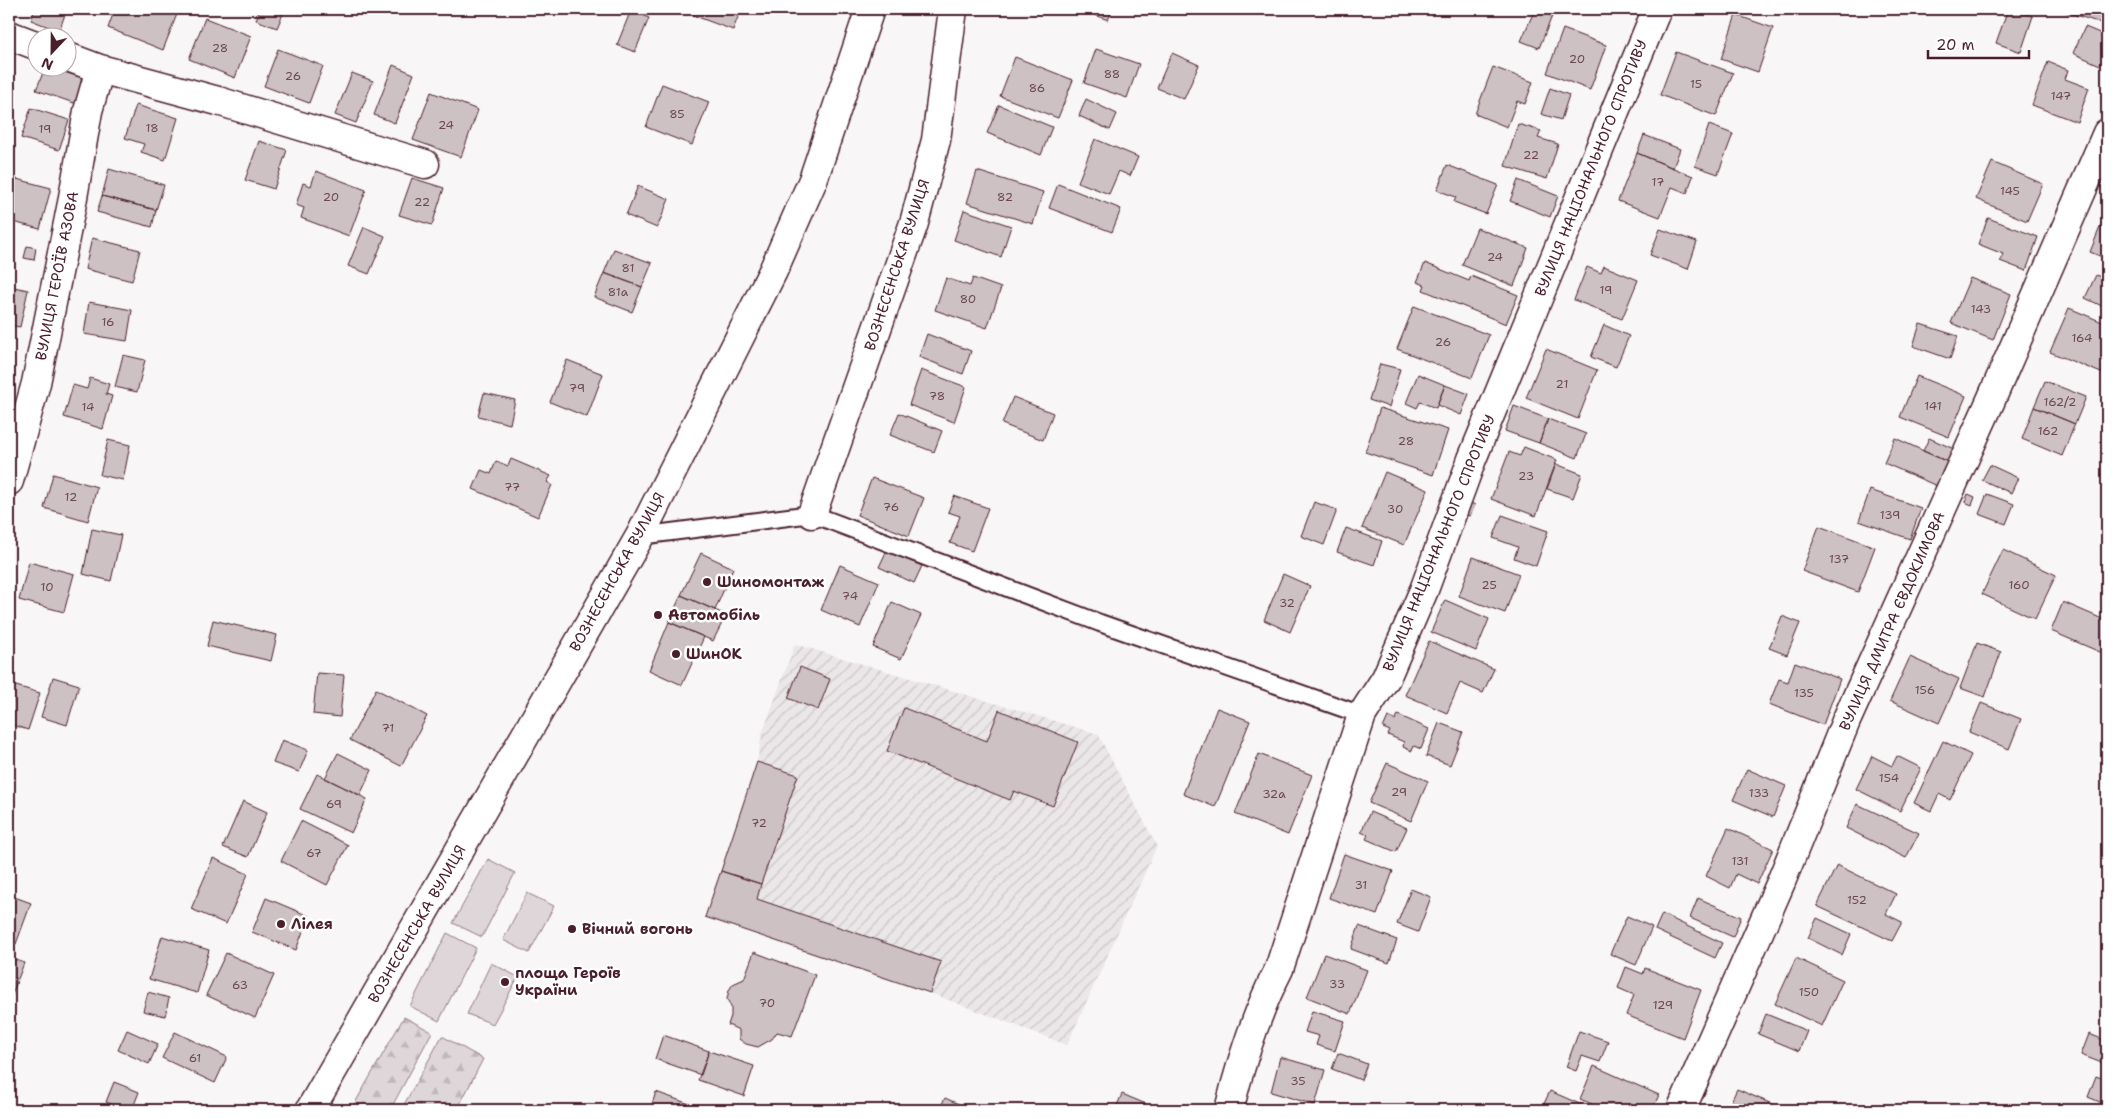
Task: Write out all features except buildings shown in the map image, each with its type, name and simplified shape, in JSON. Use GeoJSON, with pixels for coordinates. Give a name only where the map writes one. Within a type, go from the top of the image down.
{"type":"FeatureCollection","features":[{"type":"Feature","properties":{"kind":"street","name":"ВОЗНЕСЕНСЬКА ВУЛИЦЯ"},"geometry":{"type":"LineString","coordinates":[[310,1110],[640,536],[773,271],[814,180],[870,9]]}},
{"type":"Feature","properties":{"kind":"street","name":"ВОЗНЕСЕНСЬКА ВУЛИЦЯ"},"geometry":{"type":"LineString","coordinates":[[812,514],[914,223],[936,140],[954,9]]}},
{"type":"Feature","properties":{"kind":"street","name":"ВУЛИЦЯ НАЦІОНАЛЬНОГО СПРОТИВУ"},"geometry":{"type":"LineString","coordinates":[[1229,1110],[1240,1062],[1264,999],[1279,969],[1362,715],[1386,678],[1424,590],[1472,459],[1657,9]]}},
{"type":"Feature","properties":{"kind":"street"},"geometry":{"type":"LineString","coordinates":[[9,35],[28,42]]}},
{"type":"Feature","properties":{"kind":"street"},"geometry":{"type":"LineString","coordinates":[[78,61],[100,69],[218,101],[425,164]]}},
{"type":"Feature","properties":{"kind":"street","name":"ВУЛИЦЯ ГЕРОЇВ АЗОВА"},"geometry":{"type":"LineString","coordinates":[[9,481],[36,383],[72,203],[88,111],[100,69]]}},
{"type":"Feature","properties":{"kind":"street","name":"ВУЛИЦЯ ДМИТРА ЄВДОКИМОВА"},"geometry":{"type":"LineString","coordinates":[[1681,1110],[1781,882],[1846,720],[1991,400],[2107,133]]}},
{"type":"Feature","properties":{"kind":"lane"},"geometry":{"type":"LineString","coordinates":[[640,536],[812,514],[1100,623],[1362,715]]}},
{"type":"Feature","properties":{"kind":"shaded area"},"geometry":{"type":"Polygon","coordinates":[[[795,644],[1098,734],[1157,846],[1067,1045],[930,993],[705,917],[757,762],[762,734],[795,644]]]}},
{"type":"Feature","properties":{"kind":"green space"},"geometry":{"type":"Polygon","coordinates":[[[488,859],[515,873],[482,937],[453,923],[488,859]]]}},
{"type":"Feature","properties":{"kind":"green space"},"geometry":{"type":"Polygon","coordinates":[[[527,893],[554,906],[529,953],[503,940],[527,893]]]}},
{"type":"Feature","properties":{"kind":"green space"},"geometry":{"type":"Polygon","coordinates":[[[447,933],[476,948],[439,1021],[410,1006],[447,933]]]}},
{"type":"Feature","properties":{"kind":"green space"},"geometry":{"type":"Polygon","coordinates":[[[491,963],[518,977],[493,1024],[467,1014],[491,963]]]}},
{"type":"Feature","properties":{"kind":"green space"},"geometry":{"type":"Polygon","coordinates":[[[404,1017],[432,1032],[390,1110],[351,1110],[404,1017]]]}},
{"type":"Feature","properties":{"kind":"green space"},"geometry":{"type":"Polygon","coordinates":[[[442,1036],[483,1059],[457,1110],[401,1110],[442,1036]]]}},
{"type":"Feature","properties":{"kind":"place","name":"Шиномонтаж"},"geometry":{"type":"Point","coordinates":[707,582]}},
{"type":"Feature","properties":{"kind":"place","name":"Автомобіль"},"geometry":{"type":"Point","coordinates":[658,615]}},
{"type":"Feature","properties":{"kind":"place","name":"ШинОК"},"geometry":{"type":"Point","coordinates":[676,654]}},
{"type":"Feature","properties":{"kind":"place","name":"Лілея"},"geometry":{"type":"Point","coordinates":[281,924]}},
{"type":"Feature","properties":{"kind":"place","name":"Вічний вогонь"},"geometry":{"type":"Point","coordinates":[572,929]}},
{"type":"Feature","properties":{"kind":"place","name":"площа Героїв України"},"geometry":{"type":"Point","coordinates":[505,982]}}]}
